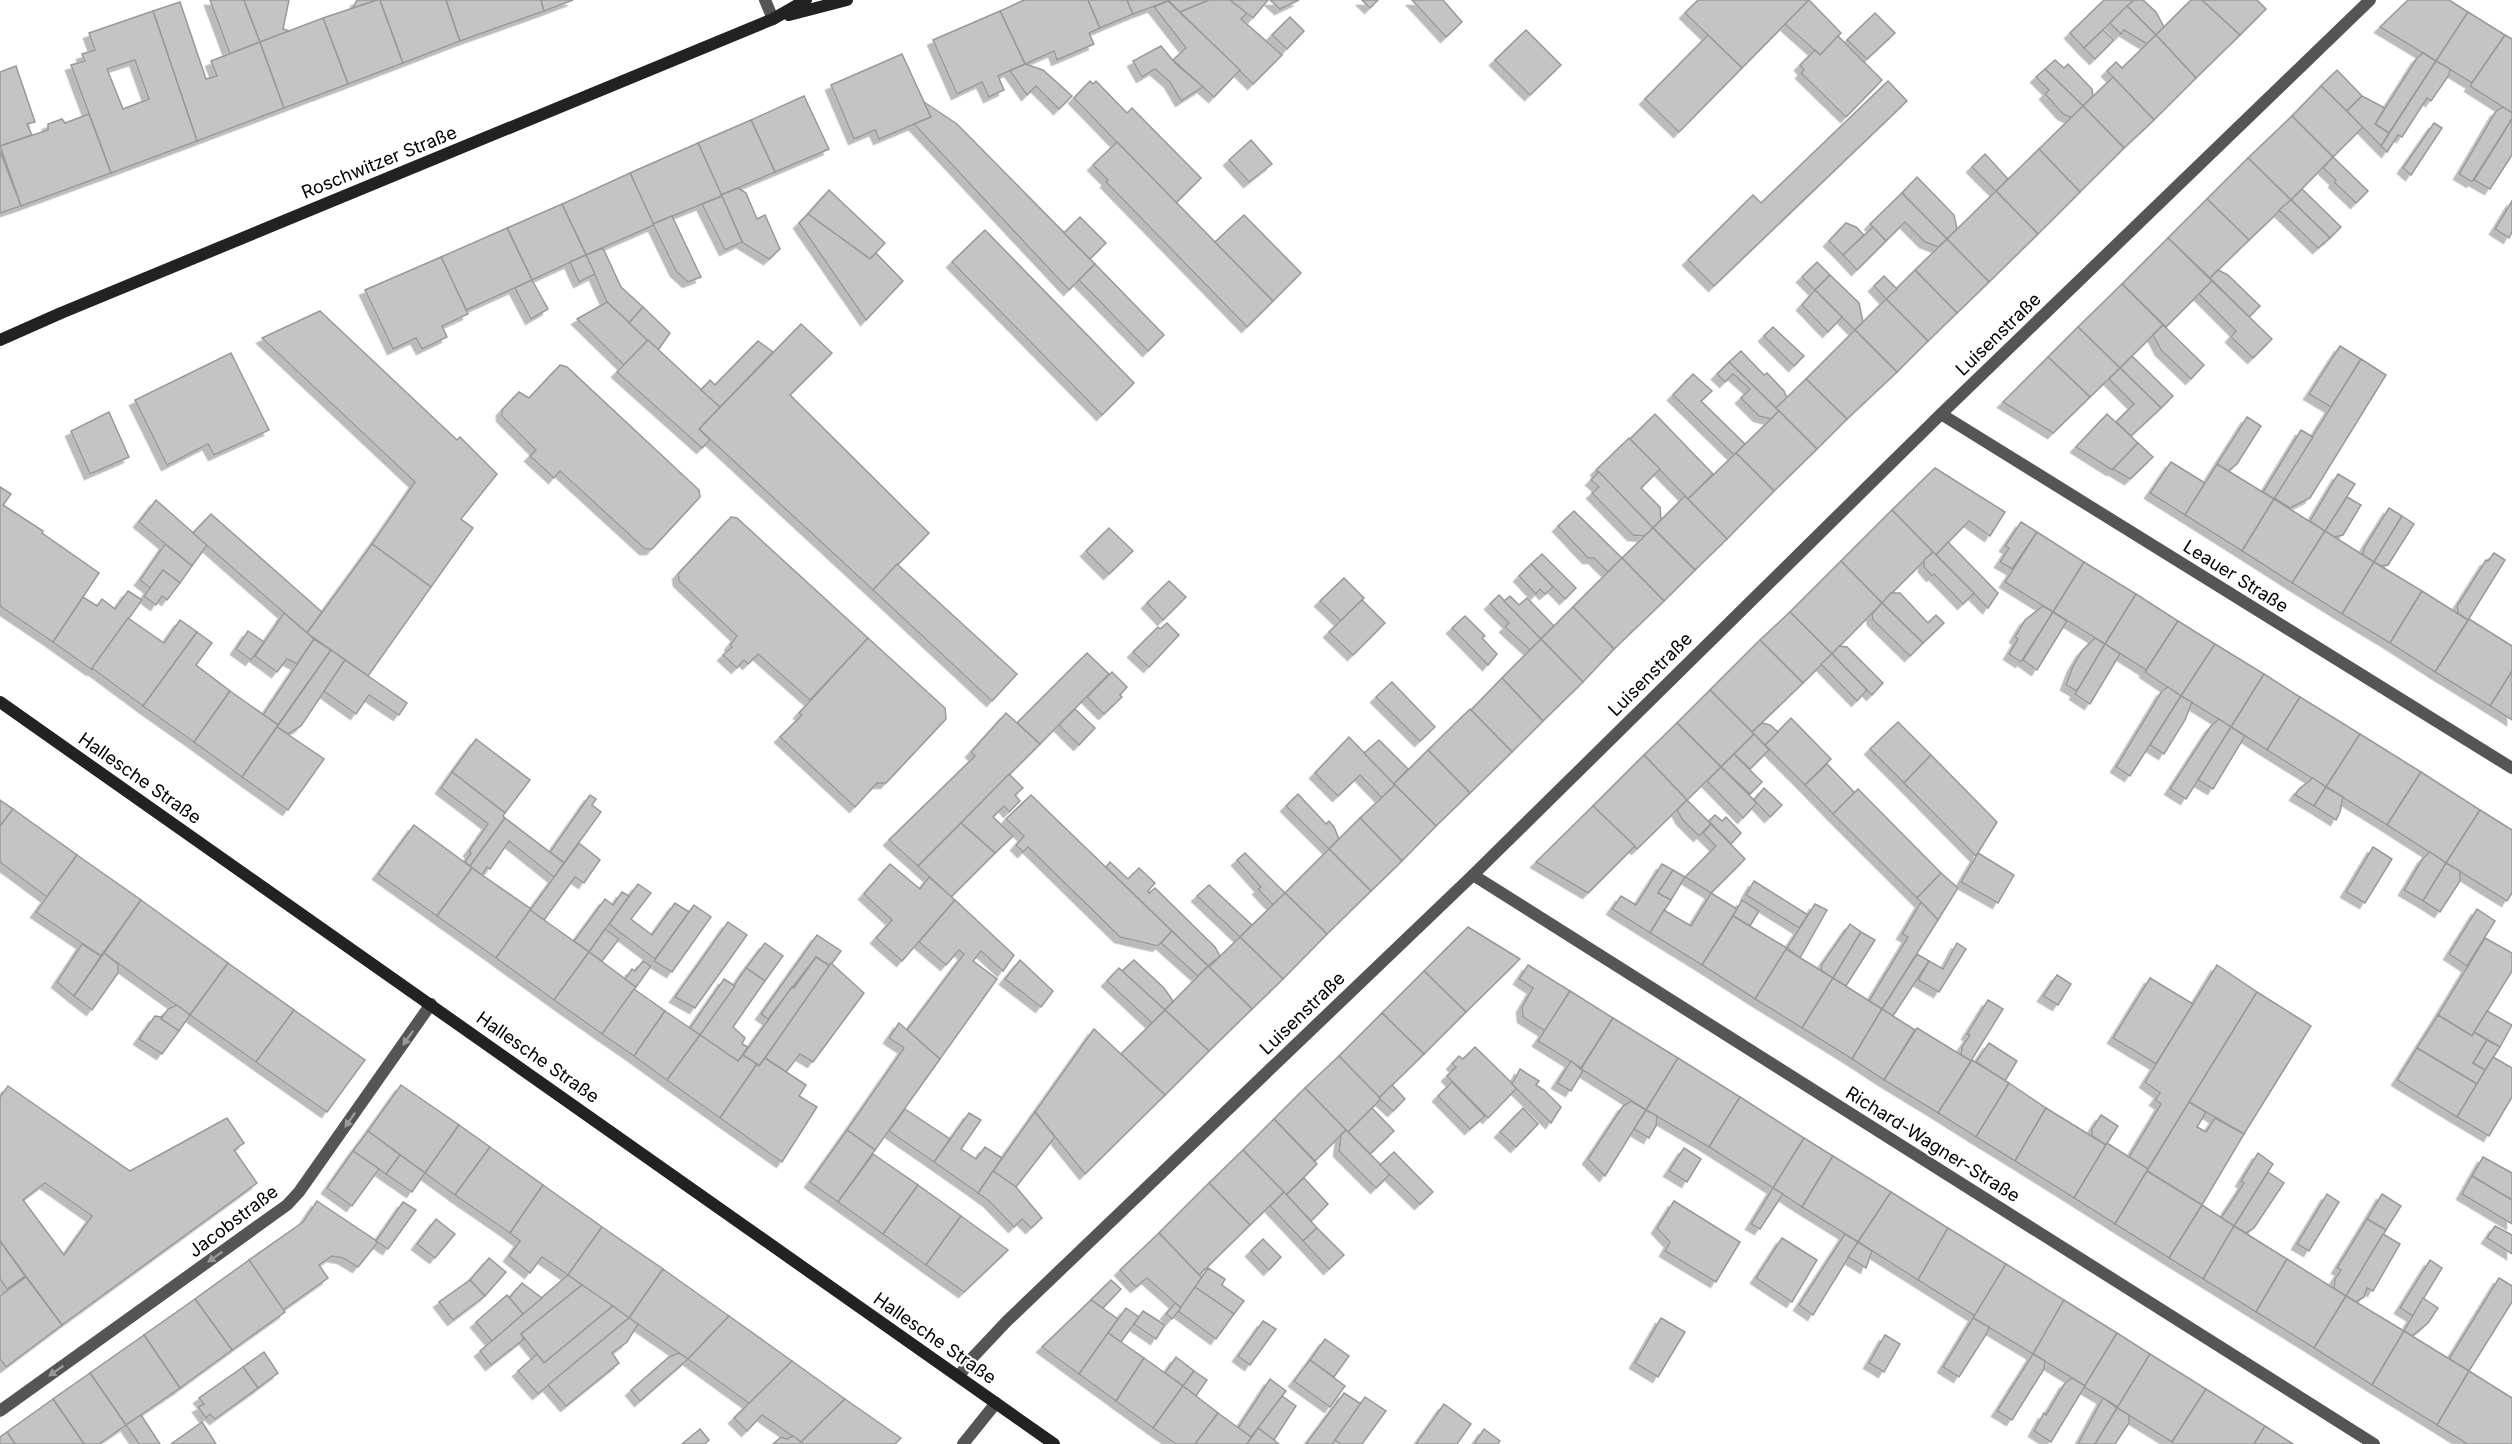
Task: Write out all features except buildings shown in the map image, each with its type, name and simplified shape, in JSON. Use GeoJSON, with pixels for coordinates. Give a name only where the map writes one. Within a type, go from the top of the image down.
{"type":"FeatureCollection","features":[{"type":"Feature","properties":{"kind":"main road","name":"Roschwitzer Straße"},"geometry":{"type":"LineString","coordinates":[[0,340],[773,19],[806,0]]}},
{"type":"Feature","properties":{"kind":"main road","name":"Roschwitzer Straße"},"geometry":{"type":"LineString","coordinates":[[773,19],[847,0]]}},
{"type":"Feature","properties":{"kind":"main road","name":"Hallesche Straße"},"geometry":{"type":"LineString","coordinates":[[0,702],[1054,1444]]}},
{"type":"Feature","properties":{"kind":"street"},"geometry":{"type":"LineString","coordinates":[[765,0],[773,19]]}},
{"type":"Feature","properties":{"kind":"street","name":"Luisenstraße"},"geometry":{"type":"LineString","coordinates":[[959,1377],[973,1357],[998,1330],[1473,875],[1941,414],[2370,0]]}},
{"type":"Feature","properties":{"kind":"street","name":"Leauer Straße"},"geometry":{"type":"LineString","coordinates":[[1941,414],[2512,768]]}},
{"type":"Feature","properties":{"kind":"street","name":"Richard-Wagner-Straße"},"geometry":{"type":"LineString","coordinates":[[1473,875],[2374,1444]]}},
{"type":"Feature","properties":{"kind":"street","name":"Jacobstraße"},"geometry":{"type":"LineString","coordinates":[[0,1411],[287,1205],[306,1183],[431,1004]]}},
{"type":"Feature","properties":{"kind":"street"},"geometry":{"type":"LineString","coordinates":[[963,1444],[996,1403]]}}]}
